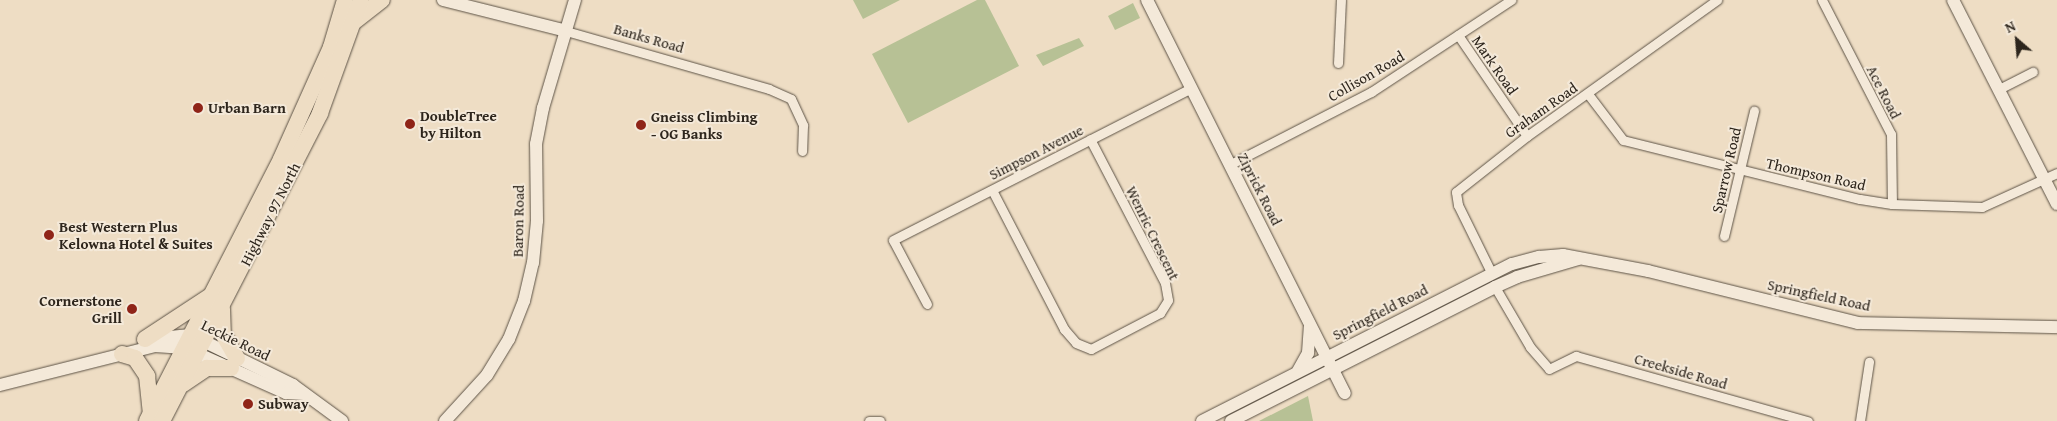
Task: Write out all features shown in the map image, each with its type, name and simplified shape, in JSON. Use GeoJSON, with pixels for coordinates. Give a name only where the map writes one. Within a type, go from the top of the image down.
{"type":"FeatureCollection","features":[{"type":"Feature","properties":{"kind":"highway","name":"Highway 97 North"},"geometry":{"type":"LineString","coordinates":[[153,419],[217,301],[302,114],[344,9],[362,0]]}},
{"type":"Feature","properties":{"kind":"highway"},"geometry":{"type":"LineString","coordinates":[[344,9],[382,0]]}},
{"type":"Feature","properties":{"kind":"highway"},"geometry":{"type":"LineString","coordinates":[[145,339],[217,301],[223,334],[234,363],[207,368],[181,385]]}},
{"type":"Feature","properties":{"kind":"highway","name":"Highway 97 North"},"geometry":{"type":"LineString","coordinates":[[153,419],[181,385],[194,344]]}},
{"type":"Feature","properties":{"kind":"highway"},"geometry":{"type":"LineString","coordinates":[[122,354],[135,358],[147,376],[153,419]]}},
{"type":"Feature","properties":{"kind":"main road","name":"Banks Road"},"geometry":{"type":"LineString","coordinates":[[443,0],[566,32]]}},
{"type":"Feature","properties":{"kind":"main road","name":"Baron Road"},"geometry":{"type":"LineString","coordinates":[[445,421],[487,375],[509,339],[524,301],[534,263],[537,221],[536,144],[575,0]]}},
{"type":"Feature","properties":{"kind":"main road","name":"Ziprick Road"},"geometry":{"type":"LineString","coordinates":[[1146,0],[1310,324],[1325,358],[1345,393]]}},
{"type":"Feature","properties":{"kind":"main road"},"geometry":{"type":"LineString","coordinates":[[1953,0],[2057,204]]}},
{"type":"Feature","properties":{"kind":"main road","name":"Springfield Road"},"geometry":{"type":"LineString","coordinates":[[1202,421],[1325,358],[1493,280],[1517,277],[1578,259],[1648,271],[1858,323],[2057,327]]}},
{"type":"Feature","properties":{"kind":"main road","name":"Springfield Road"},"geometry":{"type":"LineString","coordinates":[[1231,421],[1332,370],[1493,280]]}},
{"type":"Feature","properties":{"kind":"main road"},"geometry":{"type":"LineString","coordinates":[[1296,373],[1308,353],[1310,324]]}},
{"type":"Feature","properties":{"kind":"main road","name":"Leckie Road"},"geometry":{"type":"LineString","coordinates":[[94,363],[103,355],[145,339],[194,344],[234,363],[286,393],[304,394],[342,421]]}},
{"type":"Feature","properties":{"kind":"main road","name":"Leckie Road"},"geometry":{"type":"LineString","coordinates":[[0,385],[94,363],[155,346],[194,344]]}},
{"type":"Feature","properties":{"kind":"street"},"geometry":{"type":"LineString","coordinates":[[1338,63],[1341,0]]}},
{"type":"Feature","properties":{"kind":"street","name":"Collison Road"},"geometry":{"type":"LineString","coordinates":[[1230,165],[1371,92],[1511,0]]}},
{"type":"Feature","properties":{"kind":"street","name":"Graham Road"},"geometry":{"type":"LineString","coordinates":[[1549,369],[1530,347],[1493,280],[1458,205],[1456,192],[1527,136],[1717,0]]}},
{"type":"Feature","properties":{"kind":"street","name":"Ace Road"},"geometry":{"type":"LineString","coordinates":[[1822,0],[1890,134],[1892,204]]}},
{"type":"Feature","properties":{"kind":"street","name":"Banks Road"},"geometry":{"type":"LineString","coordinates":[[566,32],[769,89],[791,99],[803,126],[802,151]]}},
{"type":"Feature","properties":{"kind":"street","name":"Mark Road"},"geometry":{"type":"LineString","coordinates":[[1458,35],[1527,136]]}},
{"type":"Feature","properties":{"kind":"street"},"geometry":{"type":"LineString","coordinates":[[1999,89],[2033,72]]}},
{"type":"Feature","properties":{"kind":"street","name":"Simpson Avenue"},"geometry":{"type":"LineString","coordinates":[[927,304],[893,240],[1191,88]]}},
{"type":"Feature","properties":{"kind":"street","name":"Thompson Road"},"geometry":{"type":"LineString","coordinates":[[1588,94],[1623,140],[1740,170],[1892,204],[1982,207],[2057,173]]}},
{"type":"Feature","properties":{"kind":"street","name":"Sparrow Road"},"geometry":{"type":"LineString","coordinates":[[1724,236],[1754,110]]}},
{"type":"Feature","properties":{"kind":"street","name":"Wenric Crescent"},"geometry":{"type":"LineString","coordinates":[[992,190],[1064,328],[1076,343],[1091,348],[1143,322],[1160,313],[1168,300],[1165,283],[1090,139]]}},
{"type":"Feature","properties":{"kind":"street","name":"Creekside Road"},"geometry":{"type":"LineString","coordinates":[[1549,369],[1576,356],[1808,421]]}},
{"type":"Feature","properties":{"kind":"street"},"geometry":{"type":"LineString","coordinates":[[1860,421],[1869,362]]}},
{"type":"Feature","properties":{"kind":"street"},"geometry":{"type":"LineString","coordinates":[[869,421],[880,421]]}},
{"type":"Feature","properties":{"kind":"green space"},"geometry":{"type":"Polygon","coordinates":[[[853,0],[900,0],[863,19],[853,0]]]}},
{"type":"Feature","properties":{"kind":"green space"},"geometry":{"type":"Polygon","coordinates":[[[977,0],[985,0],[1019,66],[908,123],[872,54],[977,0]]]}},
{"type":"Feature","properties":{"kind":"green space"},"geometry":{"type":"Polygon","coordinates":[[[1133,3],[1140,18],[1115,30],[1108,16],[1133,3]]]}},
{"type":"Feature","properties":{"kind":"green space"},"geometry":{"type":"Polygon","coordinates":[[[1079,38],[1084,46],[1043,66],[1036,55],[1079,38]]]}},
{"type":"Feature","properties":{"kind":"green space"},"geometry":{"type":"Polygon","coordinates":[[[1308,396],[1313,421],[1259,421],[1308,396]]]}},
{"type":"Feature","properties":{"kind":"place","name":"Urban Barn"},"geometry":{"type":"Point","coordinates":[198,108]}},
{"type":"Feature","properties":{"kind":"place","name":"DoubleTree by Hilton"},"geometry":{"type":"Point","coordinates":[410,124]}},
{"type":"Feature","properties":{"kind":"place","name":"Gneiss Climbing - OG Banks"},"geometry":{"type":"Point","coordinates":[641,125]}},
{"type":"Feature","properties":{"kind":"place","name":"Best Western Plus Kelowna Hotel & Suites"},"geometry":{"type":"Point","coordinates":[49,235]}},
{"type":"Feature","properties":{"kind":"place","name":"Cornerstone Grill"},"geometry":{"type":"Point","coordinates":[132,309]}},
{"type":"Feature","properties":{"kind":"place","name":"Subway"},"geometry":{"type":"Point","coordinates":[248,404]}}]}
